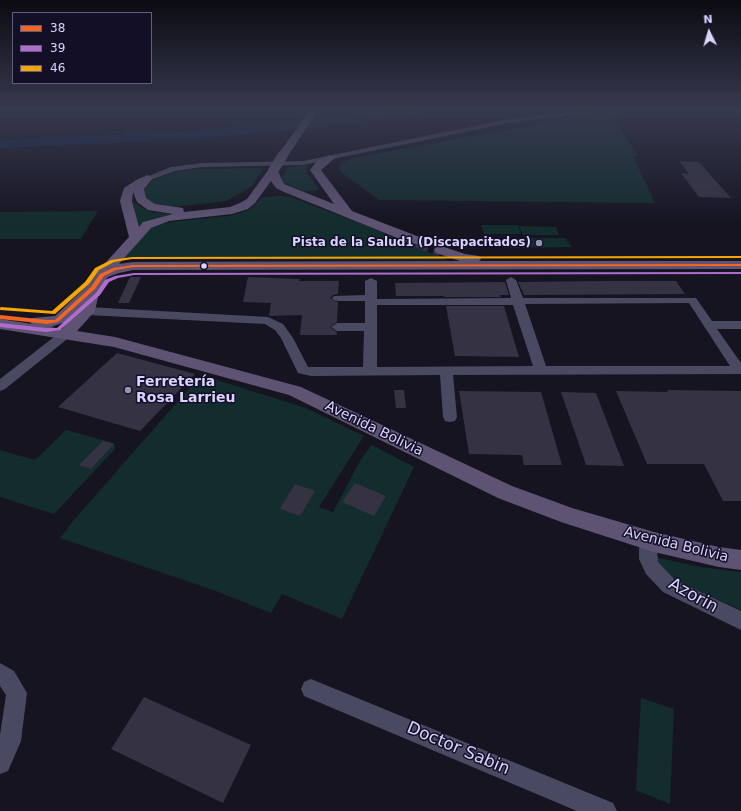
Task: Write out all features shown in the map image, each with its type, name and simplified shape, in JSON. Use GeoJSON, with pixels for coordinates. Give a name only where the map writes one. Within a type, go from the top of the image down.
{"type":"FeatureCollection","features":[{"type":"Feature","properties":{"kind":"main road"},"geometry":{"type":"LineString","coordinates":[[0,318],[50,322],[60,319],[93,288],[102,275],[147,225],[161,219],[238,208],[251,201],[260,186],[273,171],[288,149]]}},
{"type":"Feature","properties":{"kind":"main road"},"geometry":{"type":"LineString","coordinates":[[330,158],[321,163],[315,170],[325,186],[348,215]]}},
{"type":"Feature","properties":{"kind":"main road"},"geometry":{"type":"LineString","coordinates":[[273,171],[275,179],[280,186],[348,215],[417,241]]}},
{"type":"Feature","properties":{"kind":"main road"},"geometry":{"type":"LineString","coordinates":[[148,178],[138,189],[141,200],[152,207],[171,211],[217,207],[240,199],[260,186]]}},
{"type":"Feature","properties":{"kind":"main road"},"geometry":{"type":"LineString","coordinates":[[135,237],[126,201],[127,194],[133,186],[148,178]]}},
{"type":"Feature","properties":{"kind":"main road"},"geometry":{"type":"LineString","coordinates":[[303,196],[320,194],[325,191],[325,186]]}},
{"type":"Feature","properties":{"kind":"main road"},"geometry":{"type":"LineString","coordinates":[[441,250],[463,258],[473,259],[669,260],[741,263]]}},
{"type":"Feature","properties":{"kind":"main road"},"geometry":{"type":"LineString","coordinates":[[102,275],[115,269],[138,266],[741,263]]}},
{"type":"Feature","properties":{"kind":"main road"},"geometry":{"type":"LineString","coordinates":[[68,333],[87,311],[93,288]]}},
{"type":"Feature","properties":{"kind":"main road","name":"Avenida Bolivia"},"geometry":{"type":"LineString","coordinates":[[0,324],[68,333],[143,349],[295,392],[505,492],[569,516],[654,542],[719,557],[741,560]]}},
{"type":"Feature","properties":{"kind":"street"},"geometry":{"type":"LineString","coordinates":[[148,178],[160,173],[188,167],[288,164],[330,158],[374,149]]}},
{"type":"Feature","properties":{"kind":"street"},"geometry":{"type":"LineString","coordinates":[[511,280],[541,370]]}},
{"type":"Feature","properties":{"kind":"street"},"geometry":{"type":"LineString","coordinates":[[370,371],[371,281]]}},
{"type":"Feature","properties":{"kind":"street"},"geometry":{"type":"LineString","coordinates":[[87,311],[268,321],[279,327],[287,338],[303,370],[312,372],[739,370],[692,300],[519,302],[371,300],[338,298]]}},
{"type":"Feature","properties":{"kind":"street"},"geometry":{"type":"LineString","coordinates":[[710,325],[741,325]]}},
{"type":"Feature","properties":{"kind":"street"},"geometry":{"type":"LineString","coordinates":[[337,327],[371,327]]}},
{"type":"Feature","properties":{"kind":"street"},"geometry":{"type":"LineString","coordinates":[[0,386],[68,333]]}},
{"type":"Feature","properties":{"kind":"street"},"geometry":{"type":"LineString","coordinates":[[446,371],[450,417]]}},
{"type":"Feature","properties":{"kind":"street","name":"Azorin"},"geometry":{"type":"LineString","coordinates":[[654,542],[648,548],[648,559],[652,568],[668,586],[741,621]]}},
{"type":"Feature","properties":{"kind":"street"},"geometry":{"type":"LineString","coordinates":[[0,673],[7,678],[17,694],[10,741],[0,762]]}},
{"type":"Feature","properties":{"kind":"street","name":"Doctor Sabin"},"geometry":{"type":"LineString","coordinates":[[311,688],[605,811]]}},
{"type":"Feature","properties":{"kind":"green space"},"geometry":{"type":"Polygon","coordinates":[[[403,149],[633,149],[638,156],[633,156],[655,203],[379,200],[341,172],[339,166],[343,162],[354,158],[403,149]]]}},
{"type":"Feature","properties":{"kind":"green space"},"geometry":{"type":"Polygon","coordinates":[[[308,165],[306,173],[318,187],[318,190],[304,191],[283,183],[281,179],[288,167],[308,165]]]}},
{"type":"Feature","properties":{"kind":"green space"},"geometry":{"type":"Polygon","coordinates":[[[264,168],[251,187],[226,201],[174,207],[153,204],[144,196],[143,191],[151,181],[177,171],[197,169],[264,168]]]}},
{"type":"Feature","properties":{"kind":"green space"},"geometry":{"type":"Polygon","coordinates":[[[283,196],[293,198],[360,223],[448,260],[123,259],[149,229],[155,225],[229,216],[249,210],[262,197],[283,196]]]}},
{"type":"Feature","properties":{"kind":"green space"},"geometry":{"type":"Polygon","coordinates":[[[133,201],[144,209],[152,212],[178,215],[149,221],[137,228],[133,201]]]}},
{"type":"Feature","properties":{"kind":"green space"},"geometry":{"type":"Polygon","coordinates":[[[98,211],[81,239],[0,239],[1,212],[98,211]]]}},
{"type":"Feature","properties":{"kind":"green space"},"geometry":{"type":"Polygon","coordinates":[[[481,225],[518,225],[521,234],[484,234],[481,225]]]}},
{"type":"Feature","properties":{"kind":"green space"},"geometry":{"type":"Polygon","coordinates":[[[519,226],[556,227],[559,235],[523,235],[519,226]]]}},
{"type":"Feature","properties":{"kind":"green space","name":"Pista de la Salud1 (Discapacitados)"},"geometry":{"type":"Polygon","coordinates":[[[507,238],[565,238],[572,247],[510,248],[507,238]]]}},
{"type":"Feature","properties":{"kind":"green space"},"geometry":{"type":"Polygon","coordinates":[[[201,375],[306,408],[364,436],[319,507],[333,512],[361,459],[372,445],[414,467],[342,619],[282,594],[271,613],[216,591],[60,538],[201,375]]]}},
{"type":"Feature","properties":{"kind":"green space"},"geometry":{"type":"Polygon","coordinates":[[[66,430],[114,443],[115,449],[54,514],[0,497],[0,450],[35,460],[66,430]]]}},
{"type":"Feature","properties":{"kind":"green space"},"geometry":{"type":"Polygon","coordinates":[[[655,557],[701,567],[741,572],[741,610],[678,582],[651,564],[655,557]]]}},
{"type":"Feature","properties":{"kind":"green space"},"geometry":{"type":"Polygon","coordinates":[[[641,698],[674,709],[670,804],[636,790],[641,698]]]}},
{"type":"Feature","properties":{"kind":"building"},"geometry":{"type":"Polygon","coordinates":[[[679,161],[699,162],[731,198],[699,197],[681,173],[689,174],[679,161]]]}},
{"type":"Feature","properties":{"kind":"building"},"geometry":{"type":"Polygon","coordinates":[[[130,277],[141,277],[129,303],[118,303],[130,277]]]}},
{"type":"Feature","properties":{"kind":"building"},"geometry":{"type":"Polygon","coordinates":[[[248,277],[300,279],[299,281],[339,281],[338,294],[333,295],[330,298],[338,302],[337,322],[330,327],[337,332],[337,335],[300,335],[302,315],[269,316],[271,303],[243,302],[248,277]]]}},
{"type":"Feature","properties":{"kind":"building"},"geometry":{"type":"Polygon","coordinates":[[[676,281],[685,294],[524,295],[518,282],[676,281]]]}},
{"type":"Feature","properties":{"kind":"building"},"geometry":{"type":"Polygon","coordinates":[[[505,282],[509,295],[500,295],[501,297],[396,296],[395,283],[505,282]]]}},
{"type":"Feature","properties":{"kind":"building"},"geometry":{"type":"Polygon","coordinates":[[[446,306],[504,306],[519,357],[455,356],[446,306]]]}},
{"type":"Feature","properties":{"kind":"building","name":"Ferretería Rosa Larrieu"},"geometry":{"type":"Polygon","coordinates":[[[117,353],[195,374],[140,431],[58,407],[117,353]]]}},
{"type":"Feature","properties":{"kind":"building"},"geometry":{"type":"Polygon","coordinates":[[[394,390],[404,390],[406,408],[396,408],[394,390]]]}},
{"type":"Feature","properties":{"kind":"building"},"geometry":{"type":"Polygon","coordinates":[[[667,390],[741,391],[741,501],[723,501],[704,464],[647,464],[616,391],[668,392],[667,390]]]}},
{"type":"Feature","properties":{"kind":"building"},"geometry":{"type":"Polygon","coordinates":[[[459,391],[541,392],[562,465],[524,465],[522,455],[469,454],[459,391]]]}},
{"type":"Feature","properties":{"kind":"building"},"geometry":{"type":"Polygon","coordinates":[[[561,392],[596,393],[624,466],[586,465],[561,392]]]}},
{"type":"Feature","properties":{"kind":"building"},"geometry":{"type":"Polygon","coordinates":[[[103,441],[114,444],[91,469],[79,465],[103,441]]]}},
{"type":"Feature","properties":{"kind":"building"},"geometry":{"type":"Polygon","coordinates":[[[355,483],[386,496],[374,516],[342,502],[355,483]]]}},
{"type":"Feature","properties":{"kind":"building"},"geometry":{"type":"Polygon","coordinates":[[[295,484],[315,491],[300,516],[280,509],[295,484]]]}},
{"type":"Feature","properties":{"kind":"building"},"geometry":{"type":"Polygon","coordinates":[[[144,697],[251,745],[223,803],[111,749],[144,697]]]}},
{"type":"Feature","properties":{"kind":"tunnel"},"geometry":{"type":"LineString","coordinates":[[417,241],[441,250]]}},
{"type":"Feature","properties":{"kind":"transit line","name":"46"},"geometry":{"type":"LineString","coordinates":[[1,309],[53,313],[87,283],[97,269],[113,261],[132,258],[741,257]]}},
{"type":"Feature","properties":{"kind":"transit line","name":"38"},"geometry":{"type":"LineString","coordinates":[[0,317],[47,322],[56,321],[93,288],[102,275],[115,269],[133,266],[741,265]]}},
{"type":"Feature","properties":{"kind":"transit line","name":"39"},"geometry":{"type":"LineString","coordinates":[[0,325],[46,330],[58,329],[98,294],[107,281],[117,277],[134,274],[741,273]]}},
{"type":"Feature","properties":{"kind":"place","name":"Pista de la Salud1 (Discapacitados)"},"geometry":{"type":"Point","coordinates":[539,243]}},
{"type":"Feature","properties":{"kind":"place","name":"Ferretería Rosa Larrieu"},"geometry":{"type":"Point","coordinates":[128,390]}}]}
